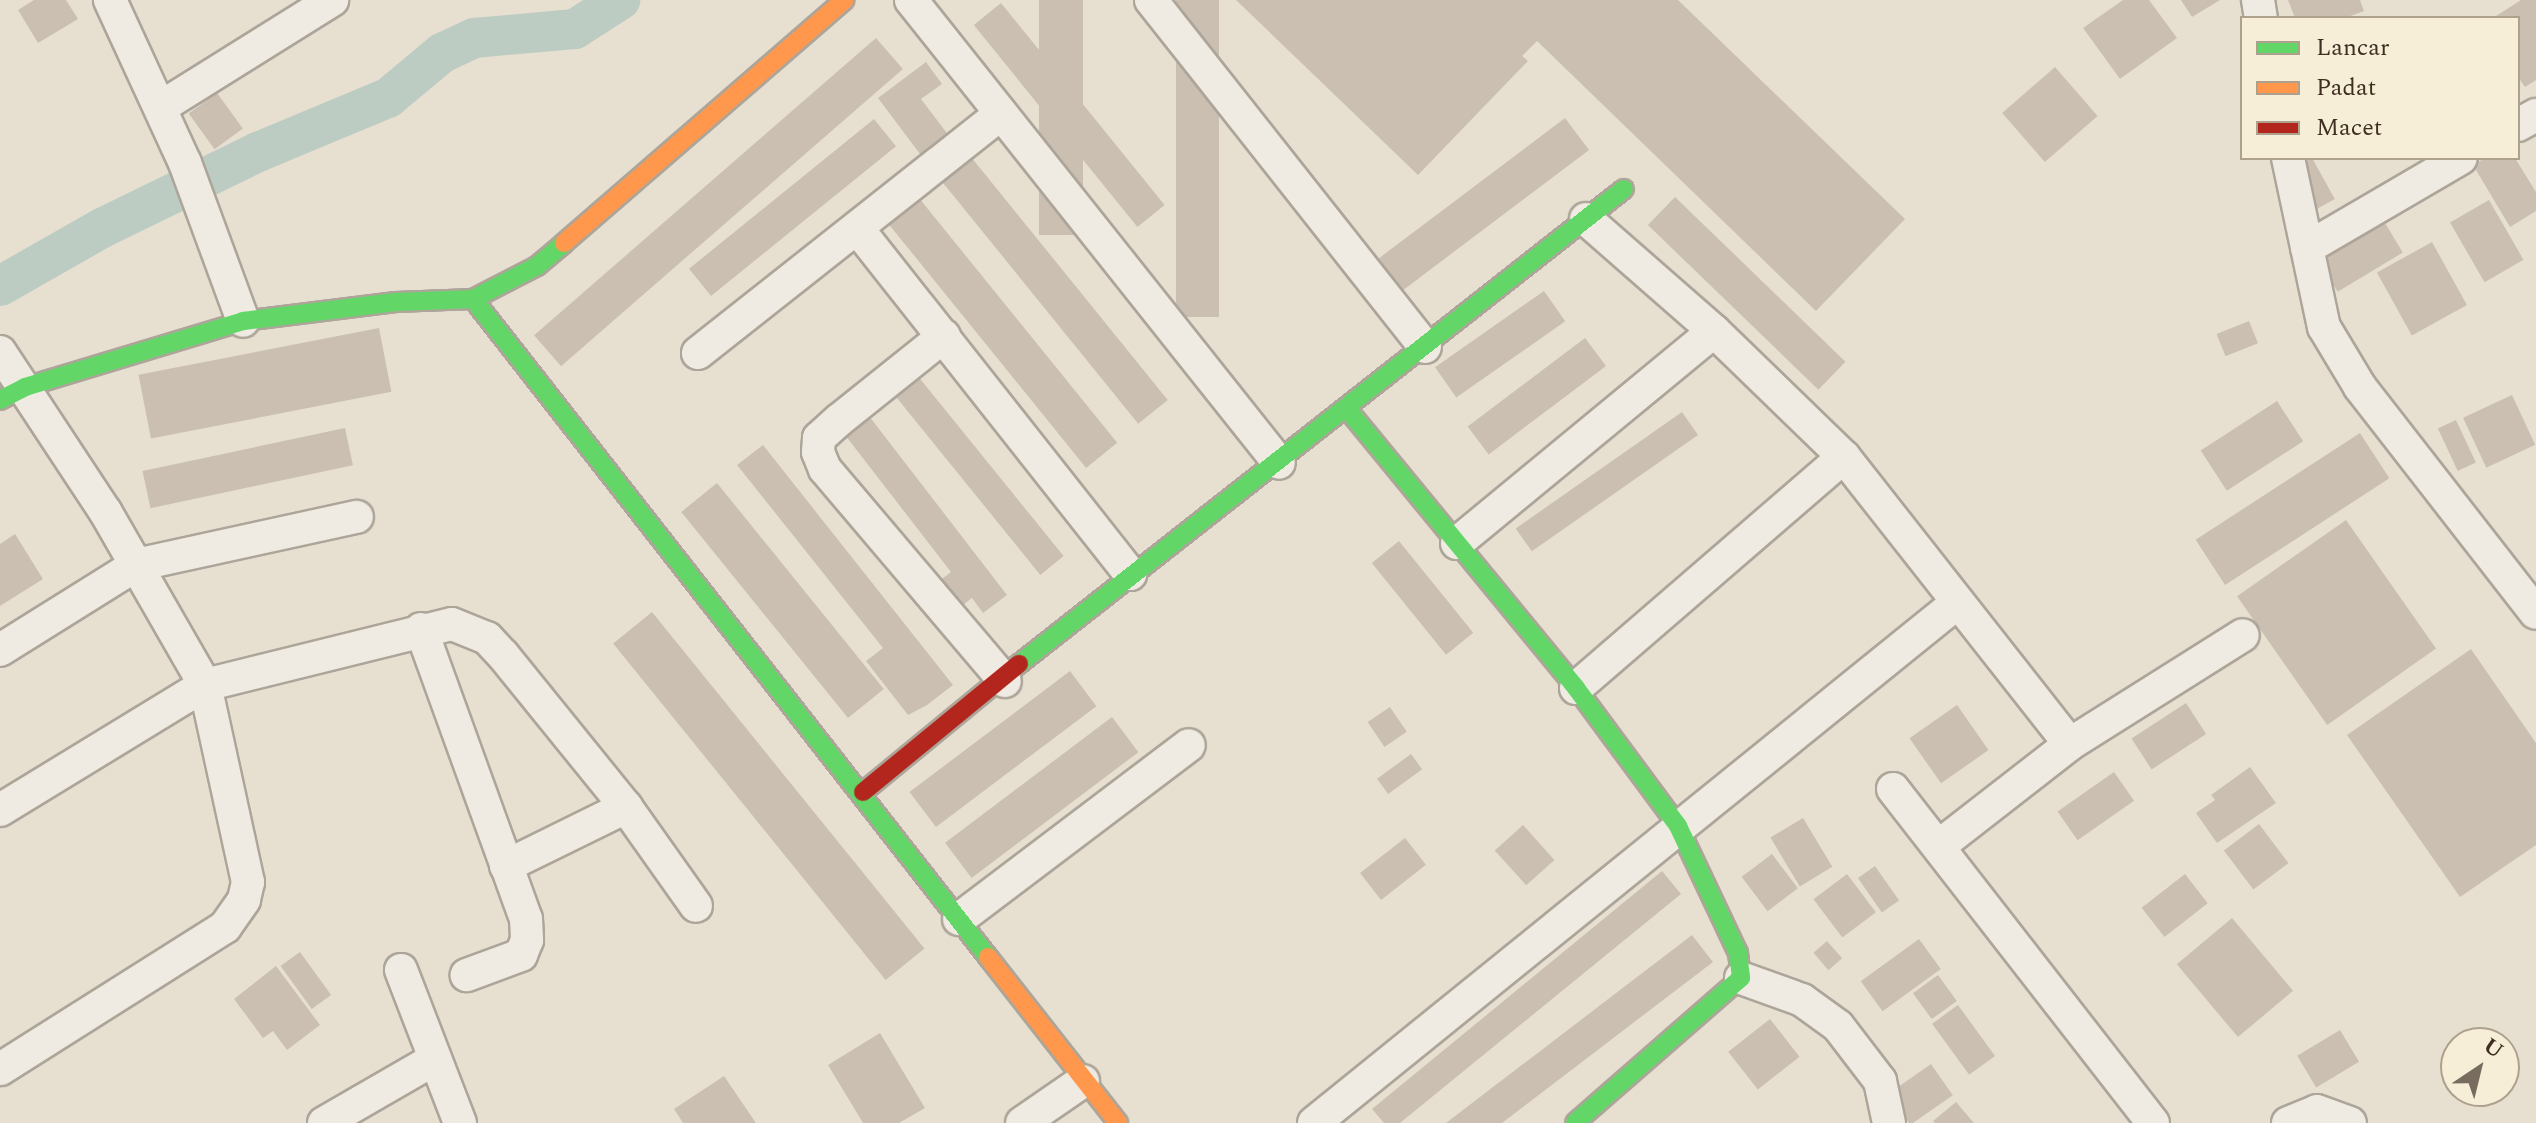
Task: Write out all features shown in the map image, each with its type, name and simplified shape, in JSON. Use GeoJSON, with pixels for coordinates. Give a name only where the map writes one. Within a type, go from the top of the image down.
{"type":"FeatureCollection","features":[{"type":"Feature","properties":{"kind":"street"},"geometry":{"type":"LineString","coordinates":[[110,0],[161,107],[207,216],[243,321]]}},
{"type":"Feature","properties":{"kind":"street"},"geometry":{"type":"LineString","coordinates":[[161,107],[332,0]]}},
{"type":"Feature","properties":{"kind":"street"},"geometry":{"type":"LineString","coordinates":[[13,393],[243,321],[396,302],[473,299],[537,266],[845,0]]}},
{"type":"Feature","properties":{"kind":"street"},"geometry":{"type":"LineString","coordinates":[[911,0],[1279,463]]}},
{"type":"Feature","properties":{"kind":"street"},"geometry":{"type":"LineString","coordinates":[[1151,0],[1425,347]]}},
{"type":"Feature","properties":{"kind":"street"},"geometry":{"type":"LineString","coordinates":[[698,353],[1001,114]]}},
{"type":"Feature","properties":{"kind":"street"},"geometry":{"type":"LineString","coordinates":[[2288,160],[2307,248],[2312,289],[2341,359],[2451,509],[2536,613]]}},
{"type":"Feature","properties":{"kind":"street"},"geometry":{"type":"LineString","coordinates":[[2307,248],[2458,160]]}},
{"type":"Feature","properties":{"kind":"street"},"geometry":{"type":"LineString","coordinates":[[863,792],[1005,681],[1130,574],[1279,463],[1624,189]]}},
{"type":"Feature","properties":{"kind":"street"},"geometry":{"type":"LineString","coordinates":[[1586,219],[1714,331],[1844,457],[2070,744]]}},
{"type":"Feature","properties":{"kind":"street"},"geometry":{"type":"LineString","coordinates":[[857,228],[1130,574]]}},
{"type":"Feature","properties":{"kind":"street"},"geometry":{"type":"LineString","coordinates":[[473,299],[863,792],[1118,1123]]}},
{"type":"Feature","properties":{"kind":"street"},"geometry":{"type":"LineString","coordinates":[[1457,543],[1714,331]]}},
{"type":"Feature","properties":{"kind":"street"},"geometry":{"type":"LineString","coordinates":[[944,336],[819,438],[818,452],[825,469],[1005,681]]}},
{"type":"Feature","properties":{"kind":"street"},"geometry":{"type":"LineString","coordinates":[[0,352],[13,393],[136,565],[205,685],[248,882],[244,900],[225,927],[0,1069]]}},
{"type":"Feature","properties":{"kind":"street"},"geometry":{"type":"LineString","coordinates":[[1347,409],[1576,688],[1678,826],[1738,953],[1741,978]]}},
{"type":"Feature","properties":{"kind":"street"},"geometry":{"type":"LineString","coordinates":[[1576,688],[1844,457]]}},
{"type":"Feature","properties":{"kind":"street"},"geometry":{"type":"LineString","coordinates":[[0,650],[136,565],[357,517]]}},
{"type":"Feature","properties":{"kind":"street"},"geometry":{"type":"LineString","coordinates":[[1333,1117],[1678,826],[1958,602]]}},
{"type":"Feature","properties":{"kind":"street"},"geometry":{"type":"LineString","coordinates":[[0,810],[205,685],[421,629],[452,624],[487,638],[626,807],[696,906]]}},
{"type":"Feature","properties":{"kind":"street"},"geometry":{"type":"LineString","coordinates":[[421,629],[526,919],[527,940],[521,955],[467,975]]}},
{"type":"Feature","properties":{"kind":"street"},"geometry":{"type":"LineString","coordinates":[[1939,846],[2070,744],[2243,635]]}},
{"type":"Feature","properties":{"kind":"street"},"geometry":{"type":"LineString","coordinates":[[959,919],[1189,745]]}},
{"type":"Feature","properties":{"kind":"street"},"geometry":{"type":"LineString","coordinates":[[1893,789],[2153,1123]]}},
{"type":"Feature","properties":{"kind":"street"},"geometry":{"type":"LineString","coordinates":[[506,866],[626,807]]}},
{"type":"Feature","properties":{"kind":"street"},"geometry":{"type":"LineString","coordinates":[[401,970],[460,1123]]}},
{"type":"Feature","properties":{"kind":"street"},"geometry":{"type":"LineString","coordinates":[[1575,1123],[1741,978]]}},
{"type":"Feature","properties":{"kind":"street"},"geometry":{"type":"LineString","coordinates":[[1741,978],[1802,1000],[1838,1026],[1880,1081],[1889,1123]]}},
{"type":"Feature","properties":{"kind":"street"},"geometry":{"type":"LineString","coordinates":[[324,1123],[435,1059]]}},
{"type":"Feature","properties":{"kind":"street"},"geometry":{"type":"LineString","coordinates":[[1022,1123],[1083,1081]]}},
{"type":"Feature","properties":{"kind":"street"},"geometry":{"type":"LineString","coordinates":[[2288,1123],[2317,1111],[2350,1123]]}},
{"type":"Feature","properties":{"kind":"building"},"geometry":{"type":"Polygon","coordinates":[[[34,0],[66,0],[78,19],[38,43],[18,10],[34,0]]]}},
{"type":"Feature","properties":{"kind":"building"},"geometry":{"type":"Polygon","coordinates":[[[1039,0],[1083,0],[1083,235],[1039,235],[1039,0]]]}},
{"type":"Feature","properties":{"kind":"building"},"geometry":{"type":"Polygon","coordinates":[[[1176,0],[1219,0],[1219,317],[1176,317],[1176,0]]]}},
{"type":"Feature","properties":{"kind":"building"},"geometry":{"type":"Polygon","coordinates":[[[1236,0],[1678,0],[1905,219],[1816,311],[1537,41],[1522,56],[1528,61],[1418,175],[1236,0]]]}},
{"type":"Feature","properties":{"kind":"building"},"geometry":{"type":"Polygon","coordinates":[[[2123,0],[2149,0],[2177,38],[2120,79],[2083,28],[2123,0]]]}},
{"type":"Feature","properties":{"kind":"building"},"geometry":{"type":"Polygon","coordinates":[[[2181,0],[2220,0],[2192,17],[2181,0]]]}},
{"type":"Feature","properties":{"kind":"building"},"geometry":{"type":"Polygon","coordinates":[[[2288,0],[2360,0],[2364,11],[2350,16],[2294,16],[2288,0]]]}},
{"type":"Feature","properties":{"kind":"building"},"geometry":{"type":"Polygon","coordinates":[[[2521,0],[2536,0],[2536,80],[2525,87],[2520,80],[2520,16],[2496,16],[2521,0]]]}},
{"type":"Feature","properties":{"kind":"building"},"geometry":{"type":"Polygon","coordinates":[[[1001,3],[1165,205],[1137,227],[974,25],[1001,3]]]}},
{"type":"Feature","properties":{"kind":"building"},"geometry":{"type":"Polygon","coordinates":[[[876,38],[903,69],[561,366],[534,335],[876,38]]]}},
{"type":"Feature","properties":{"kind":"building"},"geometry":{"type":"Polygon","coordinates":[[[926,62],[942,84],[921,99],[956,145],[929,166],[878,98],[926,62]]]}},
{"type":"Feature","properties":{"kind":"building"},"geometry":{"type":"Polygon","coordinates":[[[2055,67],[2098,116],[2045,162],[2002,113],[2055,67]]]}},
{"type":"Feature","properties":{"kind":"building"},"geometry":{"type":"Polygon","coordinates":[[[217,93],[243,129],[215,149],[189,114],[217,93]]]}},
{"type":"Feature","properties":{"kind":"building"},"geometry":{"type":"Polygon","coordinates":[[[1565,118],[1589,150],[1403,290],[1379,258],[1565,118]]]}},
{"type":"Feature","properties":{"kind":"building"},"geometry":{"type":"Polygon","coordinates":[[[874,119],[896,146],[711,296],[689,269],[874,119]]]}},
{"type":"Feature","properties":{"kind":"building"},"geometry":{"type":"Polygon","coordinates":[[[967,152],[1168,400],[1138,424],[937,176],[967,152]]]}},
{"type":"Feature","properties":{"kind":"building"},"geometry":{"type":"Polygon","coordinates":[[[2308,160],[2313,160],[2335,199],[2316,209],[2294,168],[2308,160]]]}},
{"type":"Feature","properties":{"kind":"building"},"geometry":{"type":"Polygon","coordinates":[[[2482,160],[2516,160],[2536,192],[2536,211],[2510,227],[2473,165],[2482,160]]]}},
{"type":"Feature","properties":{"kind":"building"},"geometry":{"type":"Polygon","coordinates":[[[1675,197],[1845,362],[1818,390],[1648,225],[1675,197]]]}},
{"type":"Feature","properties":{"kind":"building"},"geometry":{"type":"Polygon","coordinates":[[[919,198],[1117,443],[1086,468],[888,223],[919,198]]]}},
{"type":"Feature","properties":{"kind":"building"},"geometry":{"type":"Polygon","coordinates":[[[2489,200],[2524,260],[2485,282],[2450,222],[2489,200]]]}},
{"type":"Feature","properties":{"kind":"building"},"geometry":{"type":"Polygon","coordinates":[[[2376,208],[2403,253],[2338,292],[2311,247],[2376,208]]]}},
{"type":"Feature","properties":{"kind":"building"},"geometry":{"type":"Polygon","coordinates":[[[2432,242],[2467,305],[2412,336],[2377,273],[2432,242]]]}},
{"type":"Feature","properties":{"kind":"building"},"geometry":{"type":"Polygon","coordinates":[[[1544,291],[1565,321],[1456,398],[1435,367],[1544,291]]]}},
{"type":"Feature","properties":{"kind":"building"},"geometry":{"type":"Polygon","coordinates":[[[2249,321],[2258,343],[2226,356],[2217,334],[2249,321]]]}},
{"type":"Feature","properties":{"kind":"building"},"geometry":{"type":"Polygon","coordinates":[[[379,328],[391,392],[151,439],[139,375],[379,328]]]}},
{"type":"Feature","properties":{"kind":"building"},"geometry":{"type":"Polygon","coordinates":[[[1585,338],[1606,366],[1489,454],[1468,426],[1585,338]]]}},
{"type":"Feature","properties":{"kind":"building"},"geometry":{"type":"Polygon","coordinates":[[[917,375],[1064,556],[1040,575],[894,394],[917,375]]]}},
{"type":"Feature","properties":{"kind":"building"},"geometry":{"type":"Polygon","coordinates":[[[2512,395],[2535,445],[2486,468],[2463,418],[2512,395]]]}},
{"type":"Feature","properties":{"kind":"building"},"geometry":{"type":"Polygon","coordinates":[[[2277,401],[2303,441],[2227,491],[2201,451],[2277,401]]]}},
{"type":"Feature","properties":{"kind":"building"},"geometry":{"type":"Polygon","coordinates":[[[1682,412],[1698,435],[1532,551],[1516,528],[1682,412]]]}},
{"type":"Feature","properties":{"kind":"building"},"geometry":{"type":"Polygon","coordinates":[[[869,416],[1007,595],[983,613],[972,598],[954,612],[934,585],[951,572],[845,435],[869,416]]]}},
{"type":"Feature","properties":{"kind":"building"},"geometry":{"type":"Polygon","coordinates":[[[2456,420],[2476,463],[2458,471],[2438,428],[2456,420]]]}},
{"type":"Feature","properties":{"kind":"building"},"geometry":{"type":"Polygon","coordinates":[[[345,428],[353,465],[150,508],[143,471],[345,428]]]}},
{"type":"Feature","properties":{"kind":"building"},"geometry":{"type":"Polygon","coordinates":[[[2360,433],[2389,478],[2225,585],[2196,540],[2360,433]]]}},
{"type":"Feature","properties":{"kind":"building"},"geometry":{"type":"Polygon","coordinates":[[[763,445],[953,685],[927,705],[908,715],[866,661],[883,648],[737,465],[763,445]]]}},
{"type":"Feature","properties":{"kind":"building"},"geometry":{"type":"Polygon","coordinates":[[[717,483],[884,689],[848,718],[681,512],[717,483]]]}},
{"type":"Feature","properties":{"kind":"building"},"geometry":{"type":"Polygon","coordinates":[[[2346,520],[2436,649],[2327,725],[2237,596],[2346,520]]]}},
{"type":"Feature","properties":{"kind":"building"},"geometry":{"type":"Polygon","coordinates":[[[15,534],[43,579],[0,606],[0,544],[15,534]]]}},
{"type":"Feature","properties":{"kind":"building"},"geometry":{"type":"Polygon","coordinates":[[[1399,541],[1473,633],[1446,655],[1372,563],[1399,541]]]}},
{"type":"Feature","properties":{"kind":"building"},"geometry":{"type":"Polygon","coordinates":[[[652,612],[924,949],[886,980],[613,643],[652,612]]]}},
{"type":"Feature","properties":{"kind":"building"},"geometry":{"type":"Polygon","coordinates":[[[2471,649],[2536,743],[2536,845],[2460,897],[2347,735],[2471,649]]]}},
{"type":"Feature","properties":{"kind":"building"},"geometry":{"type":"Polygon","coordinates":[[[1070,671],[1096,706],[936,827],[909,792],[1070,671]]]}},
{"type":"Feature","properties":{"kind":"building"},"geometry":{"type":"Polygon","coordinates":[[[2186,703],[2206,734],[2152,769],[2131,738],[2186,703]]]}},
{"type":"Feature","properties":{"kind":"building"},"geometry":{"type":"Polygon","coordinates":[[[1957,705],[1989,750],[1941,783],[1909,738],[1957,705]]]}},
{"type":"Feature","properties":{"kind":"building"},"geometry":{"type":"Polygon","coordinates":[[[1390,707],[1407,732],[1384,747],[1368,722],[1390,707]]]}},
{"type":"Feature","properties":{"kind":"building"},"geometry":{"type":"Polygon","coordinates":[[[1112,717],[1138,752],[972,878],[945,843],[1112,717]]]}},
{"type":"Feature","properties":{"kind":"building"},"geometry":{"type":"Polygon","coordinates":[[[1411,754],[1422,769],[1388,794],[1377,779],[1411,754]]]}},
{"type":"Feature","properties":{"kind":"building"},"geometry":{"type":"Polygon","coordinates":[[[2250,767],[2276,803],[2217,843],[2196,813],[2215,800],[2211,795],[2250,767]]]}},
{"type":"Feature","properties":{"kind":"building"},"geometry":{"type":"Polygon","coordinates":[[[2114,772],[2134,801],[2078,840],[2057,812],[2114,772]]]}},
{"type":"Feature","properties":{"kind":"building"},"geometry":{"type":"Polygon","coordinates":[[[1803,818],[1832,867],[1800,886],[1770,838],[1803,818]]]}},
{"type":"Feature","properties":{"kind":"building"},"geometry":{"type":"Polygon","coordinates":[[[2259,824],[2288,863],[2253,890],[2224,850],[2259,824]]]}},
{"type":"Feature","properties":{"kind":"building"},"geometry":{"type":"Polygon","coordinates":[[[1523,825],[1554,860],[1526,885],[1495,850],[1523,825]]]}},
{"type":"Feature","properties":{"kind":"building"},"geometry":{"type":"Polygon","coordinates":[[[1405,838],[1426,865],[1381,900],[1360,873],[1405,838]]]}},
{"type":"Feature","properties":{"kind":"building"},"geometry":{"type":"Polygon","coordinates":[[[1772,854],[1798,888],[1768,911],[1742,877],[1772,854]]]}},
{"type":"Feature","properties":{"kind":"building"},"geometry":{"type":"Polygon","coordinates":[[[1875,866],[1899,900],[1882,912],[1858,878],[1875,866]]]}},
{"type":"Feature","properties":{"kind":"building"},"geometry":{"type":"Polygon","coordinates":[[[1662,871],[1681,894],[1400,1123],[1384,1123],[1372,1109],[1662,871]]]}},
{"type":"Feature","properties":{"kind":"building"},"geometry":{"type":"Polygon","coordinates":[[[1847,874],[1876,912],[1842,938],[1813,899],[1847,874]]]}},
{"type":"Feature","properties":{"kind":"building"},"geometry":{"type":"Polygon","coordinates":[[[2185,874],[2208,903],[2164,937],[2142,908],[2185,874]]]}},
{"type":"Feature","properties":{"kind":"building"},"geometry":{"type":"Polygon","coordinates":[[[2232,918],[2293,991],[2238,1037],[2177,964],[2232,918]]]}},
{"type":"Feature","properties":{"kind":"building"},"geometry":{"type":"Polygon","coordinates":[[[1692,935],[1713,962],[1502,1123],[1446,1123],[1692,935]]]}},
{"type":"Feature","properties":{"kind":"building"},"geometry":{"type":"Polygon","coordinates":[[[1919,939],[1941,969],[1882,1011],[1861,981],[1919,939]]]}},
{"type":"Feature","properties":{"kind":"building"},"geometry":{"type":"Polygon","coordinates":[[[1827,941],[1842,958],[1829,970],[1813,953],[1827,941]]]}},
{"type":"Feature","properties":{"kind":"building"},"geometry":{"type":"Polygon","coordinates":[[[300,952],[331,995],[312,1009],[281,966],[300,952]]]}},
{"type":"Feature","properties":{"kind":"building"},"geometry":{"type":"Polygon","coordinates":[[[276,966],[320,1025],[287,1050],[273,1031],[263,1038],[234,999],[276,966]]]}},
{"type":"Feature","properties":{"kind":"building"},"geometry":{"type":"Polygon","coordinates":[[[1938,975],[1957,1001],[1932,1019],[1913,993],[1938,975]]]}},
{"type":"Feature","properties":{"kind":"building"},"geometry":{"type":"Polygon","coordinates":[[[1958,1005],[1995,1056],[1969,1075],[1932,1024],[1958,1005]]]}},
{"type":"Feature","properties":{"kind":"building"},"geometry":{"type":"Polygon","coordinates":[[[1770,1019],[1800,1057],[1758,1089],[1728,1052],[1770,1019]]]}},
{"type":"Feature","properties":{"kind":"building"},"geometry":{"type":"Polygon","coordinates":[[[2340,1030],[2359,1062],[2316,1087],[2297,1056],[2340,1030]]]}},
{"type":"Feature","properties":{"kind":"building"},"geometry":{"type":"Polygon","coordinates":[[[880,1033],[925,1108],[899,1123],[863,1123],[828,1065],[880,1033]]]}},
{"type":"Feature","properties":{"kind":"building"},"geometry":{"type":"Polygon","coordinates":[[[1931,1064],[1953,1095],[1909,1123],[1888,1094],[1931,1064]]]}},
{"type":"Feature","properties":{"kind":"building"},"geometry":{"type":"Polygon","coordinates":[[[724,1076],[756,1123],[683,1123],[674,1109],[724,1076]]]}},
{"type":"Feature","properties":{"kind":"building"},"geometry":{"type":"Polygon","coordinates":[[[1956,1102],[1974,1123],[1933,1121],[1956,1102]]]}},
{"type":"Feature","properties":{"kind":"waterway"},"geometry":{"type":"LineString","coordinates":[[0,286],[102,228],[258,152],[388,98],[442,53],[474,38],[575,29],[620,0]]}},
{"type":"Feature","properties":{"kind":"traffic: fast"},"geometry":{"type":"LineString","coordinates":[[1019,664],[1624,189]]}},
{"type":"Feature","properties":{"kind":"traffic: fast"},"geometry":{"type":"LineString","coordinates":[[0,400],[25,387],[243,321],[396,302],[473,299],[537,266],[564,243]]}},
{"type":"Feature","properties":{"kind":"traffic: fast"},"geometry":{"type":"LineString","coordinates":[[473,299],[988,957]]}},
{"type":"Feature","properties":{"kind":"traffic: fast"},"geometry":{"type":"LineString","coordinates":[[1347,409],[1576,688],[1678,826],[1738,953],[1741,978],[1575,1123]]}},
{"type":"Feature","properties":{"kind":"traffic: slow"},"geometry":{"type":"LineString","coordinates":[[564,243],[845,0]]}},
{"type":"Feature","properties":{"kind":"traffic: slow"},"geometry":{"type":"LineString","coordinates":[[988,957],[1118,1123]]}},
{"type":"Feature","properties":{"kind":"traffic: jam"},"geometry":{"type":"LineString","coordinates":[[863,792],[1019,664]]}}]}
